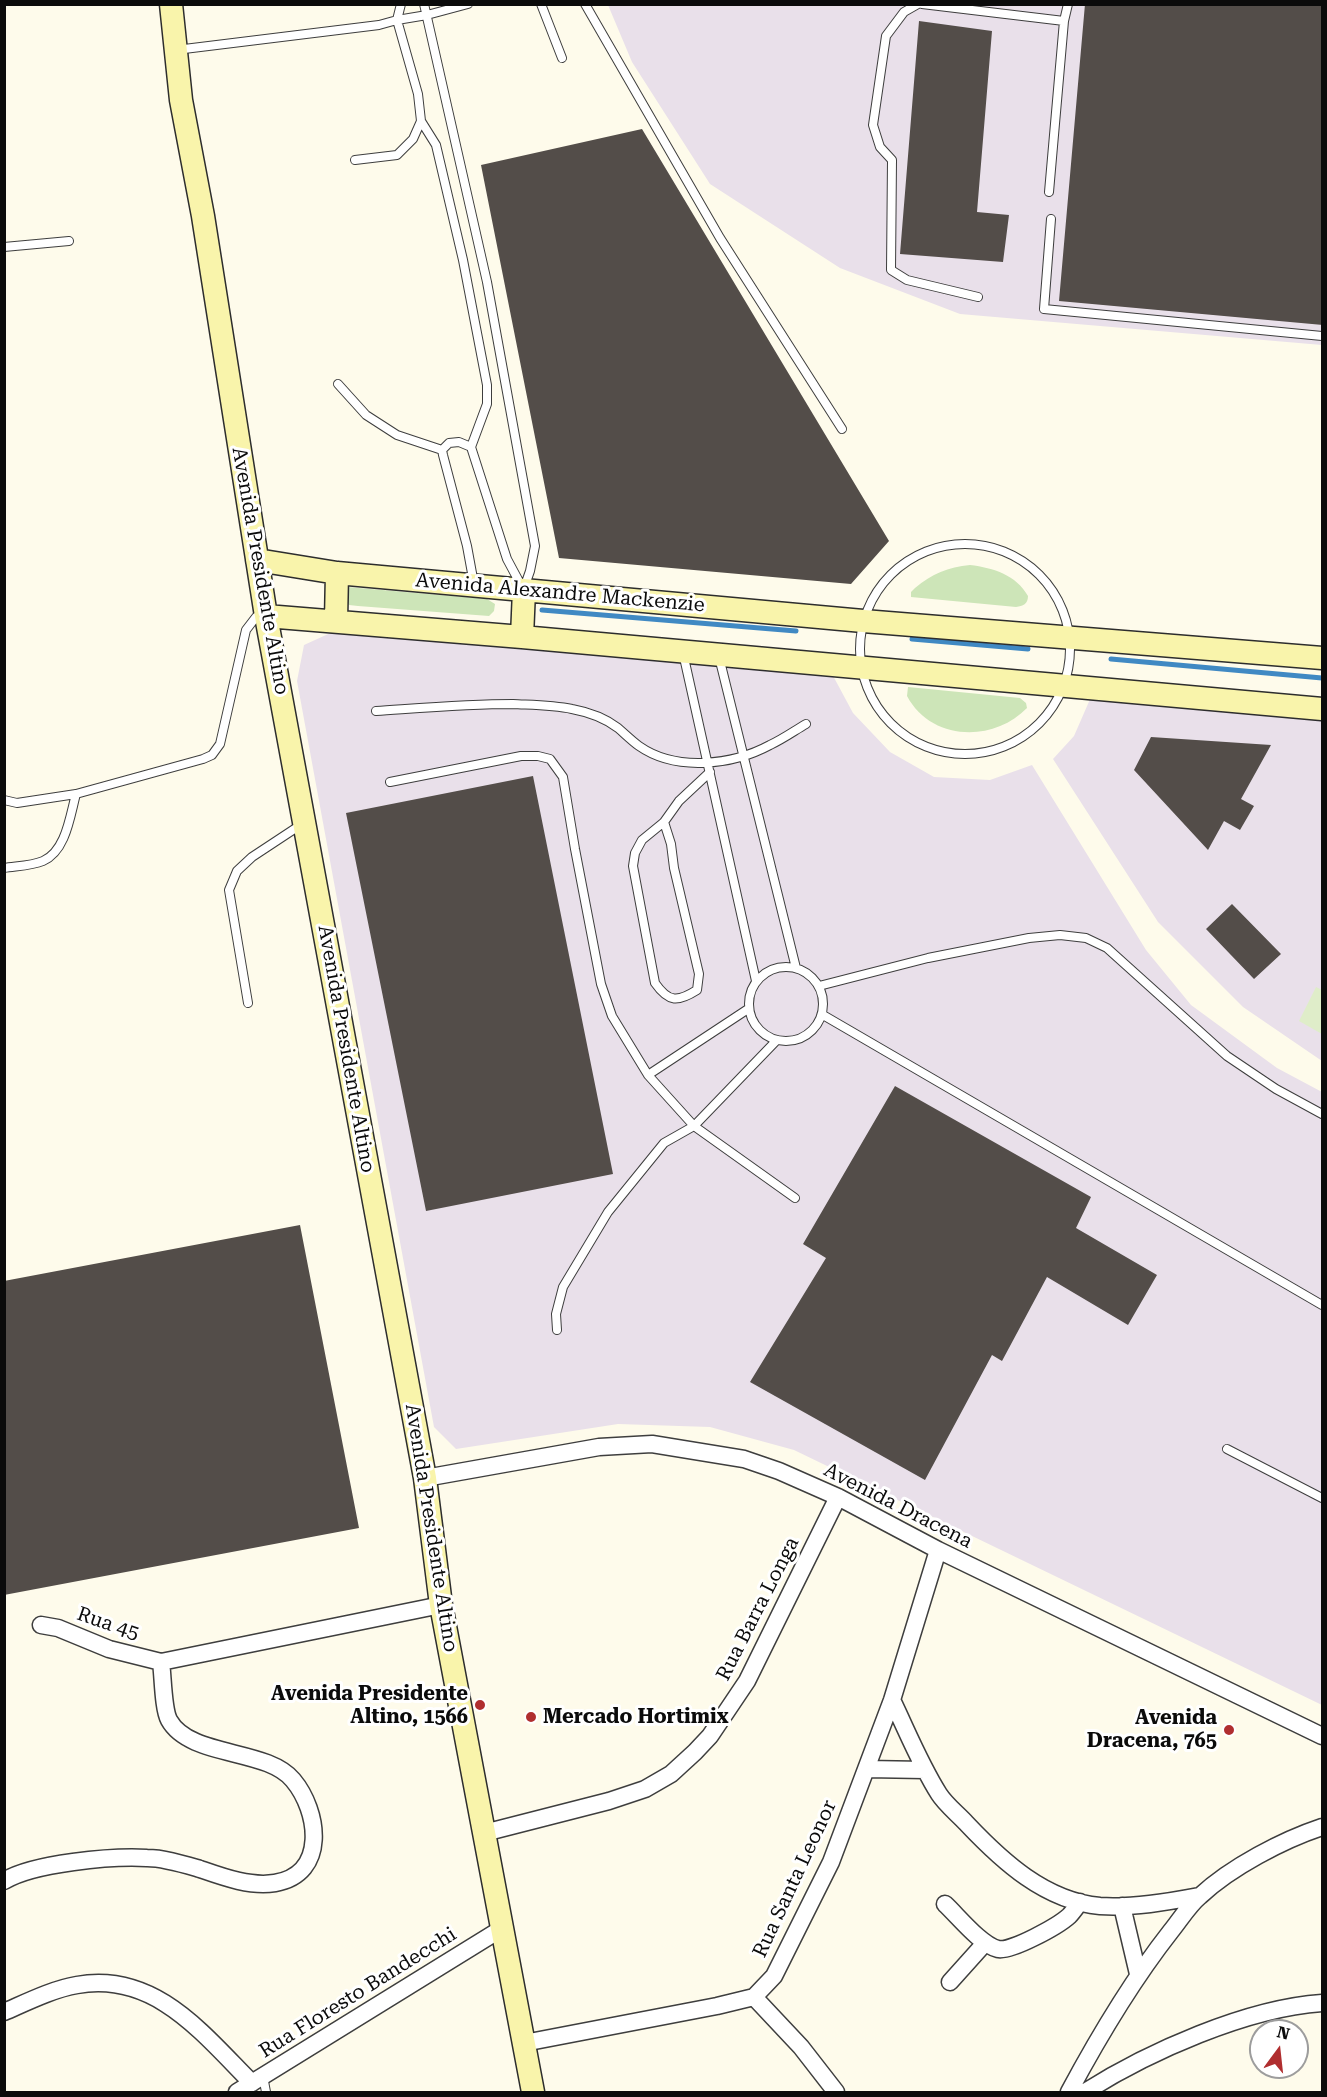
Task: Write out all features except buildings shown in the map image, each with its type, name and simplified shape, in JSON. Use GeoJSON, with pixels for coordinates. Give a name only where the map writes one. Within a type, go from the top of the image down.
{"type":"FeatureCollection","features":[{"type":"Feature","properties":{"kind":"street","name":"Avenida Presidente Altino"},"geometry":{"type":"LineString","coordinates":[[171,4],[181,100],[203,216],[266,616],[425,1478],[441,1605],[533,2092]]}},
{"type":"Feature","properties":{"kind":"street","name":"Avenida Alexandre Mackenzie"},"geometry":{"type":"LineString","coordinates":[[257,560],[337,573],[863,621],[1323,658]]}},
{"type":"Feature","properties":{"kind":"street"},"geometry":{"type":"LineString","coordinates":[[336,621],[337,573]]}},
{"type":"Feature","properties":{"kind":"street"},"geometry":{"type":"LineString","coordinates":[[522,637],[524,590]]}},
{"type":"Feature","properties":{"kind":"street"},"geometry":{"type":"LineString","coordinates":[[266,616],[1323,709]]}},
{"type":"Feature","properties":{"kind":"street","name":"Avenida Dracena"},"geometry":{"type":"LineString","coordinates":[[425,1478],[599,1447],[652,1444],[744,1459],[779,1471],[838,1497],[938,1550],[1323,1736]]}},
{"type":"Feature","properties":{"kind":"street","name":"Rua Barra Longa"},"geometry":{"type":"LineString","coordinates":[[484,1833],[609,1802],[645,1789],[671,1774],[696,1752],[710,1736],[747,1681],[838,1497]]}},
{"type":"Feature","properties":{"kind":"street","name":"Rua Santa Leonor"},"geometry":{"type":"LineString","coordinates":[[754,1997],[774,1976],[826,1872],[892,1700],[938,1550]]}},
{"type":"Feature","properties":{"kind":"street"},"geometry":{"type":"LineString","coordinates":[[4,1881],[42,1868],[66,1863],[147,1858],[191,1866],[228,1878],[267,1884],[286,1879],[304,1865],[314,1846],[314,1821],[293,1779],[278,1767],[206,1746],[181,1734],[168,1720],[161,1662],[441,1605]]}},
{"type":"Feature","properties":{"kind":"street","name":"Rua 45"},"geometry":{"type":"LineString","coordinates":[[41,1625],[58,1628],[109,1650],[161,1662]]}},
{"type":"Feature","properties":{"kind":"street"},"geometry":{"type":"LineString","coordinates":[[892,1700],[940,1796],[991,1850],[1011,1867],[1049,1891],[1067,1899],[1098,1906],[1157,1904],[1199,1896]]}},
{"type":"Feature","properties":{"kind":"street"},"geometry":{"type":"LineString","coordinates":[[867,1769],[925,1770]]}},
{"type":"Feature","properties":{"kind":"street"},"geometry":{"type":"LineString","coordinates":[[1069,2092],[1100,2034],[1138,1974],[1199,1896],[1275,1846],[1323,1827]]}},
{"type":"Feature","properties":{"kind":"street"},"geometry":{"type":"LineString","coordinates":[[945,1904],[985,1942],[998,1949],[1009,1948],[1052,1927],[1069,1916],[1080,1902]]}},
{"type":"Feature","properties":{"kind":"street"},"geometry":{"type":"LineString","coordinates":[[1122,1906],[1138,1974]]}},
{"type":"Feature","properties":{"kind":"street","name":"Rua Floresto Bandecchi"},"geometry":{"type":"LineString","coordinates":[[237,2092],[260,2084],[501,1929]]}},
{"type":"Feature","properties":{"kind":"street"},"geometry":{"type":"LineString","coordinates":[[950,1982],[985,1942]]}},
{"type":"Feature","properties":{"kind":"street"},"geometry":{"type":"LineString","coordinates":[[4,2012],[75,1985],[98,1982],[129,1985],[163,2001],[260,2084]]}},
{"type":"Feature","properties":{"kind":"street"},"geometry":{"type":"LineString","coordinates":[[524,2043],[754,1997],[801,2047],[836,2092]]}},
{"type":"Feature","properties":{"kind":"street"},"geometry":{"type":"LineString","coordinates":[[1085,2092],[1118,2071],[1249,2017],[1323,2003]]}},
{"type":"Feature","properties":{"kind":"lane"},"geometry":{"type":"LineString","coordinates":[[401,4],[397,20],[418,93],[421,121],[436,145],[463,260],[487,385],[487,404],[471,447],[507,559],[524,590]]}},
{"type":"Feature","properties":{"kind":"lane"},"geometry":{"type":"LineString","coordinates":[[424,4],[487,282],[535,546],[524,590]]}},
{"type":"Feature","properties":{"kind":"lane"},"geometry":{"type":"LineString","coordinates":[[176,50],[379,25],[468,4]]}},
{"type":"Feature","properties":{"kind":"lane"},"geometry":{"type":"LineString","coordinates":[[541,4],[562,58]]}},
{"type":"Feature","properties":{"kind":"lane"},"geometry":{"type":"LineString","coordinates":[[585,4],[720,238],[842,429]]}},
{"type":"Feature","properties":{"kind":"lane"},"geometry":{"type":"LineString","coordinates":[[978,297],[907,280],[891,270],[892,160],[880,147],[873,125],[886,36],[904,12],[920,4],[1064,21]]}},
{"type":"Feature","properties":{"kind":"lane"},"geometry":{"type":"LineString","coordinates":[[1049,192],[1064,21],[1068,4]]}},
{"type":"Feature","properties":{"kind":"lane"},"geometry":{"type":"LineString","coordinates":[[355,160],[397,155],[413,140],[421,121]]}},
{"type":"Feature","properties":{"kind":"lane"},"geometry":{"type":"LineString","coordinates":[[1051,219],[1044,309],[1323,336]]}},
{"type":"Feature","properties":{"kind":"lane"},"geometry":{"type":"LineString","coordinates":[[4,247],[69,241]]}},
{"type":"Feature","properties":{"kind":"lane"},"geometry":{"type":"LineString","coordinates":[[338,384],[366,415],[397,435],[442,450]]}},
{"type":"Feature","properties":{"kind":"lane"},"geometry":{"type":"LineString","coordinates":[[442,450],[449,443],[459,442],[471,447]]}},
{"type":"Feature","properties":{"kind":"lane"},"geometry":{"type":"LineString","coordinates":[[442,450],[467,546],[474,585]]}},
{"type":"Feature","properties":{"kind":"lane"},"geometry":{"type":"LineString","coordinates":[[959,544],[998,550],[1037,573],[1057,599],[1070,636],[1070,661],[1064,686],[1054,705],[1041,722],[1018,740],[992,751],[948,753],[921,745],[896,729],[877,708],[864,682],[861,668],[859,644],[863,621],[880,586],[904,564],[933,549],[959,544]]}},
{"type":"Feature","properties":{"kind":"lane"},"geometry":{"type":"LineString","coordinates":[[4,800],[17,803],[76,794],[212,755],[220,744],[246,630],[256,617],[266,616]]}},
{"type":"Feature","properties":{"kind":"lane"},"geometry":{"type":"LineString","coordinates":[[683,651],[756,981]]}},
{"type":"Feature","properties":{"kind":"lane"},"geometry":{"type":"LineString","coordinates":[[719,655],[796,968]]}},
{"type":"Feature","properties":{"kind":"lane"},"geometry":{"type":"LineString","coordinates":[[376,711],[484,704],[570,708],[593,715],[616,727],[640,747],[660,757],[709,767],[769,746],[806,724]]}},
{"type":"Feature","properties":{"kind":"lane"},"geometry":{"type":"LineString","coordinates":[[390,782],[521,756],[550,759],[563,777],[601,984],[612,1016],[648,1075],[694,1126],[795,1198]]}},
{"type":"Feature","properties":{"kind":"lane"},"geometry":{"type":"LineString","coordinates":[[664,822],[671,844],[674,868],[699,974],[697,990],[682,999],[670,998],[661,992],[655,983],[633,866],[635,853],[642,840],[664,822],[709,767]]}},
{"type":"Feature","properties":{"kind":"lane"},"geometry":{"type":"LineString","coordinates":[[4,868],[41,861],[56,853],[67,829],[76,794]]}},
{"type":"Feature","properties":{"kind":"lane"},"geometry":{"type":"LineString","coordinates":[[248,1003],[229,890],[237,871],[252,857],[305,822]]}},
{"type":"Feature","properties":{"kind":"lane"},"geometry":{"type":"LineString","coordinates":[[819,986],[928,958],[1029,938],[1060,935],[1086,938],[1107,948],[1227,1056],[1276,1089],[1323,1114]]}},
{"type":"Feature","properties":{"kind":"lane"},"geometry":{"type":"LineString","coordinates":[[782,966],[796,968],[810,975],[819,986],[824,1000],[823,1015],[816,1028],[805,1038],[791,1042],[776,1041],[763,1034],[753,1023],[748,1009],[749,994],[756,981],[767,971],[782,966]]}},
{"type":"Feature","properties":{"kind":"lane"},"geometry":{"type":"LineString","coordinates":[[648,1075],[748,1009]]}},
{"type":"Feature","properties":{"kind":"lane"},"geometry":{"type":"LineString","coordinates":[[823,1015],[1323,1305]]}},
{"type":"Feature","properties":{"kind":"lane"},"geometry":{"type":"LineString","coordinates":[[557,1330],[556,1314],[563,1287],[608,1212],[664,1143],[694,1126],[776,1041]]}},
{"type":"Feature","properties":{"kind":"lane"},"geometry":{"type":"LineString","coordinates":[[1227,1449],[1323,1498]]}},
{"type":"Feature","properties":{"kind":"shaded area"},"geometry":{"type":"Polygon","coordinates":[[[608,5],[1322,5],[1322,345],[960,314],[840,268],[710,184],[632,62],[608,5]]]}},
{"type":"Feature","properties":{"kind":"shaded area"},"geometry":{"type":"Polygon","coordinates":[[[337,630],[831,672],[853,713],[890,752],[934,777],[990,780],[1032,765],[1146,950],[1191,1005],[1277,1068],[1322,1092],[1322,1705],[794,1450],[710,1427],[618,1424],[456,1449],[434,1427],[297,681],[304,645],[337,630]]]}},
{"type":"Feature","properties":{"kind":"shaded area"},"geometry":{"type":"Polygon","coordinates":[[[1091,697],[1322,718],[1322,1061],[1243,1007],[1158,922],[1053,759],[1074,736],[1091,697]]]}},
{"type":"Feature","properties":{"kind":"green space"},"geometry":{"type":"Polygon","coordinates":[[[970,565],[988,568],[1011,578],[1028,596],[1026,603],[1016,607],[911,597],[911,592],[915,588],[934,575],[947,569],[970,565]]]}},
{"type":"Feature","properties":{"kind":"green space"},"geometry":{"type":"Polygon","coordinates":[[[347,587],[487,599],[495,604],[494,611],[489,616],[349,605],[341,593],[347,587]]]}},
{"type":"Feature","properties":{"kind":"green space"},"geometry":{"type":"Polygon","coordinates":[[[908,687],[1020,698],[1026,703],[1027,708],[1013,719],[997,727],[963,732],[947,729],[931,722],[918,711],[907,696],[908,687]]]}},
{"type":"Feature","properties":{"kind":"green space"},"geometry":{"type":"Polygon","coordinates":[[[1316,987],[1322,990],[1322,1034],[1299,1021],[1316,987]]]}},
{"type":"Feature","properties":{"kind":"waterway"},"geometry":{"type":"LineString","coordinates":[[542,610],[796,631]]}},
{"type":"Feature","properties":{"kind":"waterway"},"geometry":{"type":"LineString","coordinates":[[912,639],[1028,649]]}},
{"type":"Feature","properties":{"kind":"waterway"},"geometry":{"type":"LineString","coordinates":[[1111,659],[1322,678]]}},
{"type":"Feature","properties":{"kind":"place","name":"Avenida Presidente Altino, 1566"},"geometry":{"type":"Point","coordinates":[480,1705]}},
{"type":"Feature","properties":{"kind":"place","name":"Mercado Hortimix"},"geometry":{"type":"Point","coordinates":[531,1717]}},
{"type":"Feature","properties":{"kind":"place","name":"Avenida Dracena, 765"},"geometry":{"type":"Point","coordinates":[1229,1730]}}]}
